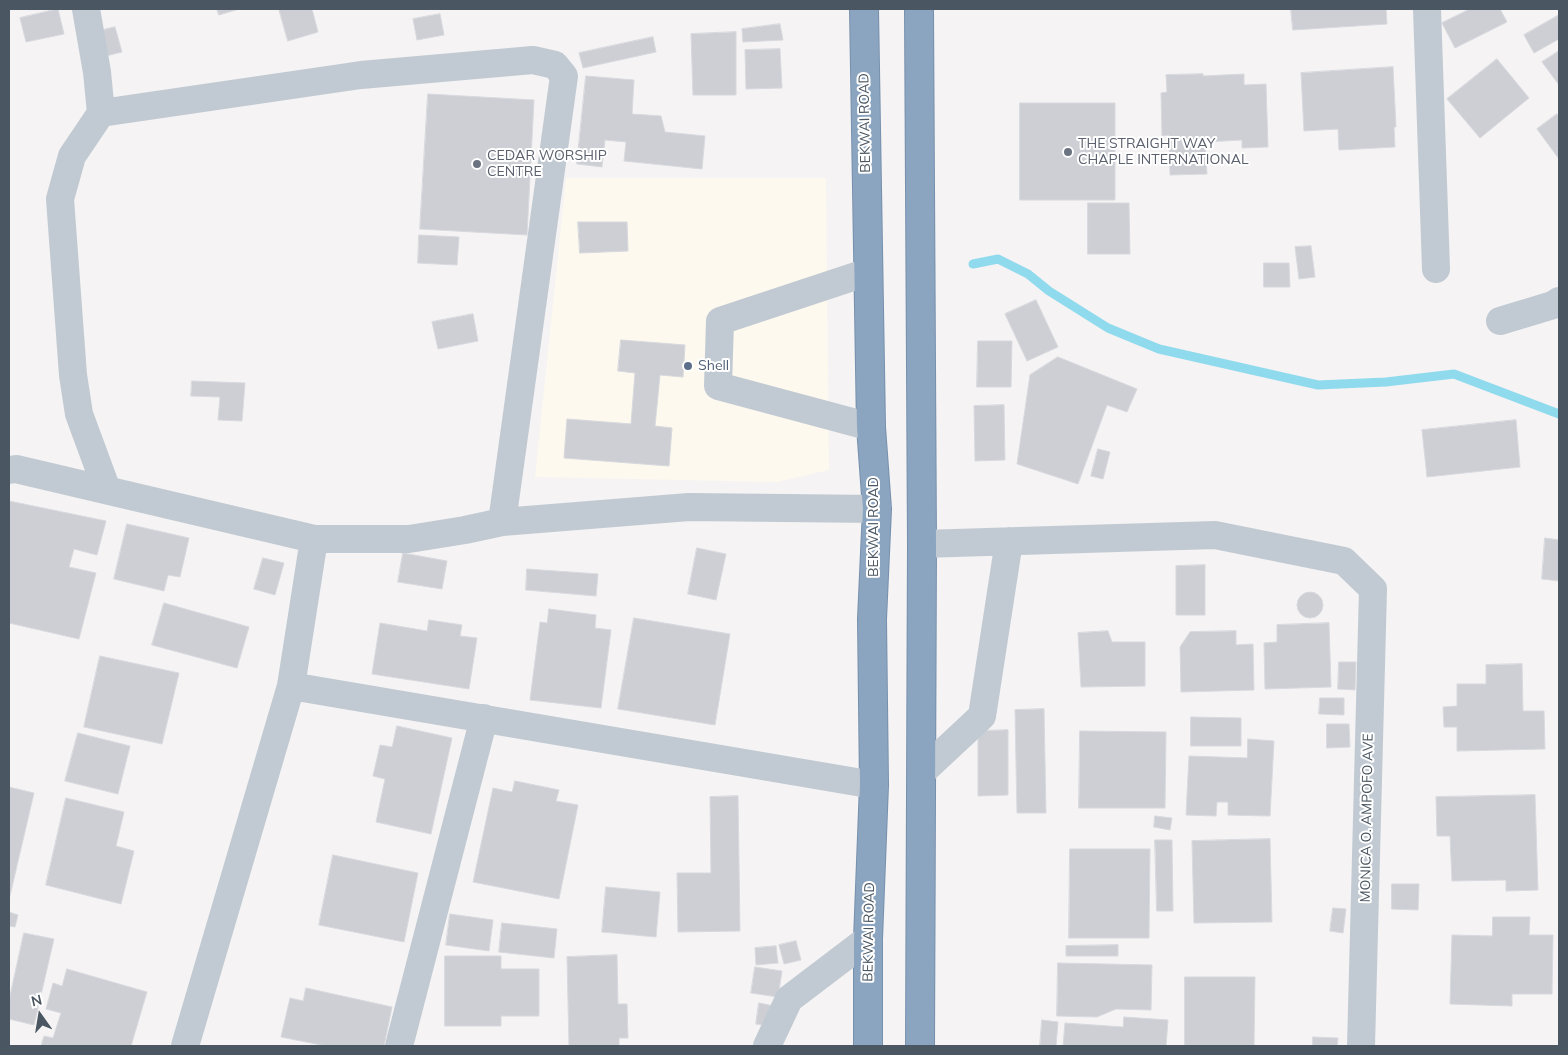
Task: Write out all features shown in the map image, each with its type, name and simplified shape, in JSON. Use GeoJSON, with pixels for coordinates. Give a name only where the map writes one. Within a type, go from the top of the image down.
{"type":"FeatureCollection","features":[{"type":"Feature","properties":{"kind":"highway","name":"BEKWAI ROAD"},"geometry":{"type":"LineString","coordinates":[[864,9],[871,427],[876,509],[872,619],[874,785],[868,939],[868,1046]]}},
{"type":"Feature","properties":{"kind":"highway"},"geometry":{"type":"LineString","coordinates":[[919,9],[922,544],[920,1046]]}},
{"type":"Feature","properties":{"kind":"street"},"geometry":{"type":"LineString","coordinates":[[86,9],[98,72],[101,113],[72,156],[60,200],[73,375],[79,414],[107,490]]}},
{"type":"Feature","properties":{"kind":"street"},"geometry":{"type":"LineString","coordinates":[[1427,9],[1436,269]]}},
{"type":"Feature","properties":{"kind":"street"},"geometry":{"type":"LineString","coordinates":[[101,113],[361,75],[534,60],[555,65],[564,76],[502,522]]}},
{"type":"Feature","properties":{"kind":"street"},"geometry":{"type":"LineString","coordinates":[[868,272],[720,321],[718,386],[871,427]]}},
{"type":"Feature","properties":{"kind":"street"},"geometry":{"type":"LineString","coordinates":[[1500,321],[1553,305],[1559,301]]}},
{"type":"Feature","properties":{"kind":"street"},"geometry":{"type":"LineString","coordinates":[[9,470],[16,469],[314,539],[409,539],[502,522],[688,507],[876,509]]}},
{"type":"Feature","properties":{"kind":"street","name":"MONICA O. AMPOFO AVE"},"geometry":{"type":"LineString","coordinates":[[1009,541],[1215,535],[1344,560],[1373,589],[1361,1046]]}},
{"type":"Feature","properties":{"kind":"street"},"geometry":{"type":"LineString","coordinates":[[184,1046],[291,686],[314,539]]}},
{"type":"Feature","properties":{"kind":"street"},"geometry":{"type":"LineString","coordinates":[[922,544],[1009,541],[982,716],[922,772]]}},
{"type":"Feature","properties":{"kind":"street"},"geometry":{"type":"LineString","coordinates":[[291,686],[874,785]]}},
{"type":"Feature","properties":{"kind":"street"},"geometry":{"type":"LineString","coordinates":[[399,1046],[484,718]]}},
{"type":"Feature","properties":{"kind":"street"},"geometry":{"type":"LineString","coordinates":[[767,1046],[789,999],[868,939]]}},
{"type":"Feature","properties":{"kind":"shaded area"},"geometry":{"type":"Polygon","coordinates":[[[566,178],[826,178],[829,470],[777,482],[535,477],[566,178]]]}},
{"type":"Feature","properties":{"kind":"building"},"geometry":{"type":"Polygon","coordinates":[[[58,9],[64,34],[26,42],[20,18],[58,9]]]}},
{"type":"Feature","properties":{"kind":"building"},"geometry":{"type":"Polygon","coordinates":[[[217,9],[239,9],[219,15],[217,9]]]}},
{"type":"Feature","properties":{"kind":"building"},"geometry":{"type":"Polygon","coordinates":[[[279,9],[312,9],[318,32],[288,41],[279,9]]]}},
{"type":"Feature","properties":{"kind":"building"},"geometry":{"type":"Polygon","coordinates":[[[1291,9],[1386,9],[1387,24],[1293,30],[1291,9]]]}},
{"type":"Feature","properties":{"kind":"building"},"geometry":{"type":"Polygon","coordinates":[[[1470,9],[1500,9],[1507,22],[1455,48],[1442,23],[1470,9]]]}},
{"type":"Feature","properties":{"kind":"building"},"geometry":{"type":"Polygon","coordinates":[[[440,14],[444,35],[417,40],[413,19],[440,14]]]}},
{"type":"Feature","properties":{"kind":"building"},"geometry":{"type":"Polygon","coordinates":[[[1559,15],[1559,39],[1534,53],[1524,35],[1559,15]]]}},
{"type":"Feature","properties":{"kind":"building"},"geometry":{"type":"Polygon","coordinates":[[[780,24],[783,40],[743,42],[742,29],[780,24]]]}},
{"type":"Feature","properties":{"kind":"building"},"geometry":{"type":"Polygon","coordinates":[[[115,27],[122,52],[106,56],[99,31],[115,27]]]}},
{"type":"Feature","properties":{"kind":"building"},"geometry":{"type":"Polygon","coordinates":[[[736,32],[736,95],[693,95],[691,34],[736,32]]]}},
{"type":"Feature","properties":{"kind":"building"},"geometry":{"type":"Polygon","coordinates":[[[653,37],[656,52],[583,68],[579,53],[653,37]]]}},
{"type":"Feature","properties":{"kind":"building"},"geometry":{"type":"Polygon","coordinates":[[[780,49],[782,88],[746,89],[745,50],[780,49]]]}},
{"type":"Feature","properties":{"kind":"building"},"geometry":{"type":"Polygon","coordinates":[[[1559,51],[1559,85],[1542,62],[1559,51]]]}},
{"type":"Feature","properties":{"kind":"building"},"geometry":{"type":"Polygon","coordinates":[[[1497,59],[1529,98],[1480,138],[1447,99],[1497,59]]]}},
{"type":"Feature","properties":{"kind":"building"},"geometry":{"type":"Polygon","coordinates":[[[1393,67],[1395,147],[1339,150],[1338,129],[1304,131],[1301,73],[1393,67]]]}},
{"type":"Feature","properties":{"kind":"building"},"geometry":{"type":"Polygon","coordinates":[[[1203,74],[1203,76],[1244,74],[1244,85],[1266,84],[1268,147],[1242,148],[1242,140],[1205,142],[1207,174],[1170,175],[1169,135],[1162,136],[1161,93],[1167,92],[1166,75],[1203,74]]]}},
{"type":"Feature","properties":{"kind":"building"},"geometry":{"type":"Polygon","coordinates":[[[586,76],[634,80],[632,114],[661,116],[665,132],[705,136],[702,169],[624,161],[626,142],[605,140],[602,167],[577,164],[586,76]]]}},
{"type":"Feature","properties":{"kind":"building","name":"CEDAR WORSHIP CENTRE"},"geometry":{"type":"Polygon","coordinates":[[[428,94],[534,100],[527,235],[420,229],[428,94]]]}},
{"type":"Feature","properties":{"kind":"building","name":"THE STRAIGHT WAY CHAPLE INTERNATIONAL"},"geometry":{"type":"Polygon","coordinates":[[[1020,103],[1115,103],[1115,200],[1020,200],[1020,103]]]}},
{"type":"Feature","properties":{"kind":"building"},"geometry":{"type":"Polygon","coordinates":[[[1557,114],[1559,117],[1559,159],[1537,129],[1557,114]]]}},
{"type":"Feature","properties":{"kind":"building"},"geometry":{"type":"Polygon","coordinates":[[[1088,203],[1129,203],[1130,254],[1088,254],[1088,203]]]}},
{"type":"Feature","properties":{"kind":"building"},"geometry":{"type":"Polygon","coordinates":[[[578,222],[627,222],[628,251],[580,253],[578,222]]]}},
{"type":"Feature","properties":{"kind":"building"},"geometry":{"type":"Polygon","coordinates":[[[419,235],[459,237],[457,265],[418,263],[419,235]]]}},
{"type":"Feature","properties":{"kind":"building"},"geometry":{"type":"Polygon","coordinates":[[[1311,246],[1315,277],[1299,279],[1295,247],[1311,246]]]}},
{"type":"Feature","properties":{"kind":"building"},"geometry":{"type":"Polygon","coordinates":[[[1264,263],[1289,263],[1290,287],[1264,287],[1264,263]]]}},
{"type":"Feature","properties":{"kind":"building"},"geometry":{"type":"Polygon","coordinates":[[[1036,300],[1058,347],[1027,361],[1005,314],[1036,300]]]}},
{"type":"Feature","properties":{"kind":"building"},"geometry":{"type":"Polygon","coordinates":[[[473,314],[478,341],[438,349],[432,322],[473,314]]]}},
{"type":"Feature","properties":{"kind":"building"},"geometry":{"type":"Polygon","coordinates":[[[621,340],[685,345],[683,377],[660,375],[655,426],[672,428],[669,466],[564,458],[567,419],[631,424],[635,373],[618,371],[621,340]]]}},
{"type":"Feature","properties":{"kind":"building"},"geometry":{"type":"Polygon","coordinates":[[[978,341],[1012,341],[1011,387],[977,387],[978,341]]]}},
{"type":"Feature","properties":{"kind":"building"},"geometry":{"type":"Polygon","coordinates":[[[1058,357],[1137,389],[1127,412],[1107,405],[1078,484],[1017,464],[1030,375],[1058,357]]]}},
{"type":"Feature","properties":{"kind":"building"},"geometry":{"type":"Polygon","coordinates":[[[192,381],[245,383],[242,421],[218,420],[220,397],[191,396],[192,381]]]}},
{"type":"Feature","properties":{"kind":"building"},"geometry":{"type":"Polygon","coordinates":[[[1004,405],[1005,460],[975,461],[974,406],[1004,405]]]}},
{"type":"Feature","properties":{"kind":"building"},"geometry":{"type":"Polygon","coordinates":[[[1516,420],[1520,467],[1427,477],[1422,430],[1516,420]]]}},
{"type":"Feature","properties":{"kind":"building"},"geometry":{"type":"Polygon","coordinates":[[[1098,449],[1110,452],[1103,479],[1091,476],[1098,449]]]}},
{"type":"Feature","properties":{"kind":"building"},"geometry":{"type":"Polygon","coordinates":[[[9,501],[106,521],[97,555],[74,549],[69,567],[96,573],[79,639],[9,623],[9,501]]]}},
{"type":"Feature","properties":{"kind":"building"},"geometry":{"type":"Polygon","coordinates":[[[127,524],[189,538],[180,577],[168,575],[164,591],[114,579],[127,524]]]}},
{"type":"Feature","properties":{"kind":"building"},"geometry":{"type":"Polygon","coordinates":[[[1545,538],[1559,540],[1559,581],[1542,579],[1545,538]]]}},
{"type":"Feature","properties":{"kind":"building"},"geometry":{"type":"Polygon","coordinates":[[[697,548],[726,554],[716,600],[688,594],[697,548]]]}},
{"type":"Feature","properties":{"kind":"building"},"geometry":{"type":"Polygon","coordinates":[[[403,553],[447,561],[442,589],[398,582],[403,553]]]}},
{"type":"Feature","properties":{"kind":"building"},"geometry":{"type":"Polygon","coordinates":[[[263,558],[284,563],[275,595],[254,589],[263,558]]]}},
{"type":"Feature","properties":{"kind":"building"},"geometry":{"type":"Polygon","coordinates":[[[1205,565],[1205,615],[1176,615],[1176,566],[1205,565]]]}},
{"type":"Feature","properties":{"kind":"building"},"geometry":{"type":"Polygon","coordinates":[[[527,569],[598,574],[596,596],[526,590],[527,569]]]}},
{"type":"Feature","properties":{"kind":"building"},"geometry":{"type":"Polygon","coordinates":[[[1310,592],[1319,596],[1323,605],[1319,614],[1310,618],[1301,614],[1297,605],[1301,596],[1310,592]]]}},
{"type":"Feature","properties":{"kind":"building"},"geometry":{"type":"Polygon","coordinates":[[[164,603],[249,627],[237,668],[152,645],[164,603]]]}},
{"type":"Feature","properties":{"kind":"building"},"geometry":{"type":"Polygon","coordinates":[[[549,609],[596,615],[595,628],[611,630],[601,708],[530,700],[540,622],[547,623],[549,609]]]}},
{"type":"Feature","properties":{"kind":"building"},"geometry":{"type":"Polygon","coordinates":[[[634,618],[730,634],[715,725],[618,709],[634,618]]]}},
{"type":"Feature","properties":{"kind":"building"},"geometry":{"type":"Polygon","coordinates":[[[429,620],[462,625],[460,636],[477,638],[469,689],[372,674],[380,623],[427,631],[429,620]]]}},
{"type":"Feature","properties":{"kind":"building"},"geometry":{"type":"Polygon","coordinates":[[[1329,623],[1331,687],[1265,689],[1264,643],[1277,642],[1277,625],[1329,623]]]}},
{"type":"Feature","properties":{"kind":"building"},"geometry":{"type":"Polygon","coordinates":[[[1108,631],[1112,642],[1145,642],[1145,686],[1081,687],[1078,633],[1108,631]]]}},
{"type":"Feature","properties":{"kind":"building"},"geometry":{"type":"Polygon","coordinates":[[[1236,631],[1236,645],[1253,644],[1254,690],[1181,692],[1180,647],[1190,632],[1236,631]]]}},
{"type":"Feature","properties":{"kind":"building"},"geometry":{"type":"Polygon","coordinates":[[[100,656],[179,673],[162,744],[84,727],[100,656]]]}},
{"type":"Feature","properties":{"kind":"building"},"geometry":{"type":"Polygon","coordinates":[[[1339,662],[1356,662],[1355,690],[1338,689],[1339,662]]]}},
{"type":"Feature","properties":{"kind":"building"},"geometry":{"type":"Polygon","coordinates":[[[1522,664],[1523,711],[1544,711],[1545,749],[1457,751],[1457,727],[1444,727],[1443,707],[1457,706],[1457,684],[1486,684],[1486,665],[1522,664]]]}},
{"type":"Feature","properties":{"kind":"building"},"geometry":{"type":"Polygon","coordinates":[[[1320,698],[1344,698],[1344,715],[1319,714],[1320,698]]]}},
{"type":"Feature","properties":{"kind":"building"},"geometry":{"type":"Polygon","coordinates":[[[1044,709],[1046,813],[1017,813],[1015,710],[1044,709]]]}},
{"type":"Feature","properties":{"kind":"building"},"geometry":{"type":"Polygon","coordinates":[[[1191,717],[1241,718],[1241,746],[1191,746],[1191,717]]]}},
{"type":"Feature","properties":{"kind":"building"},"geometry":{"type":"Polygon","coordinates":[[[1327,724],[1349,724],[1350,747],[1327,748],[1327,724]]]}},
{"type":"Feature","properties":{"kind":"building"},"geometry":{"type":"Polygon","coordinates":[[[397,726],[452,738],[431,834],[376,822],[385,779],[373,776],[380,745],[392,747],[397,726]]]}},
{"type":"Feature","properties":{"kind":"building"},"geometry":{"type":"Polygon","coordinates":[[[1008,730],[1008,795],[978,796],[978,731],[1008,730]]]}},
{"type":"Feature","properties":{"kind":"building"},"geometry":{"type":"Polygon","coordinates":[[[1080,731],[1166,732],[1165,808],[1079,808],[1080,731]]]}},
{"type":"Feature","properties":{"kind":"building"},"geometry":{"type":"Polygon","coordinates":[[[78,733],[130,746],[118,794],[65,781],[78,733]]]}},
{"type":"Feature","properties":{"kind":"building"},"geometry":{"type":"Polygon","coordinates":[[[1248,739],[1274,741],[1270,816],[1228,815],[1228,802],[1217,802],[1216,816],[1186,815],[1189,756],[1247,758],[1248,739]]]}},
{"type":"Feature","properties":{"kind":"building"},"geometry":{"type":"Polygon","coordinates":[[[515,781],[559,790],[556,801],[578,805],[559,899],[473,882],[493,788],[512,792],[515,781]]]}},
{"type":"Feature","properties":{"kind":"building"},"geometry":{"type":"Polygon","coordinates":[[[9,787],[34,793],[9,900],[9,787]]]}},
{"type":"Feature","properties":{"kind":"building"},"geometry":{"type":"Polygon","coordinates":[[[1535,795],[1538,890],[1506,891],[1506,880],[1452,881],[1450,836],[1437,836],[1436,797],[1535,795]]]}},
{"type":"Feature","properties":{"kind":"building"},"geometry":{"type":"Polygon","coordinates":[[[738,796],[740,931],[678,932],[677,873],[711,873],[710,797],[738,796]]]}},
{"type":"Feature","properties":{"kind":"building"},"geometry":{"type":"Polygon","coordinates":[[[66,798],[124,812],[116,846],[134,851],[121,904],[46,885],[66,798]]]}},
{"type":"Feature","properties":{"kind":"building"},"geometry":{"type":"Polygon","coordinates":[[[1155,816],[1172,818],[1170,830],[1154,827],[1155,816]]]}},
{"type":"Feature","properties":{"kind":"building"},"geometry":{"type":"Polygon","coordinates":[[[1270,839],[1272,922],[1194,923],[1192,841],[1270,839]]]}},
{"type":"Feature","properties":{"kind":"building"},"geometry":{"type":"Polygon","coordinates":[[[1155,840],[1172,840],[1173,911],[1157,911],[1155,840]]]}},
{"type":"Feature","properties":{"kind":"building"},"geometry":{"type":"Polygon","coordinates":[[[1070,849],[1150,849],[1149,938],[1069,938],[1070,849]]]}},
{"type":"Feature","properties":{"kind":"building"},"geometry":{"type":"Polygon","coordinates":[[[333,855],[418,873],[404,942],[319,925],[333,855]]]}},
{"type":"Feature","properties":{"kind":"building"},"geometry":{"type":"Polygon","coordinates":[[[1392,884],[1419,884],[1418,910],[1392,909],[1392,884]]]}},
{"type":"Feature","properties":{"kind":"building"},"geometry":{"type":"Polygon","coordinates":[[[606,887],[660,892],[656,937],[602,932],[606,887]]]}},
{"type":"Feature","properties":{"kind":"building"},"geometry":{"type":"Polygon","coordinates":[[[1333,908],[1346,909],[1343,933],[1330,931],[1333,908]]]}},
{"type":"Feature","properties":{"kind":"building"},"geometry":{"type":"Polygon","coordinates":[[[9,912],[18,915],[15,927],[9,926],[9,912]]]}},
{"type":"Feature","properties":{"kind":"building"},"geometry":{"type":"Polygon","coordinates":[[[450,914],[493,920],[489,951],[446,945],[450,914]]]}},
{"type":"Feature","properties":{"kind":"building"},"geometry":{"type":"Polygon","coordinates":[[[1493,917],[1530,917],[1529,935],[1553,935],[1552,994],[1512,994],[1512,1006],[1450,1004],[1452,935],[1492,936],[1493,917]]]}},
{"type":"Feature","properties":{"kind":"building"},"geometry":{"type":"Polygon","coordinates":[[[502,923],[557,929],[554,958],[499,952],[502,923]]]}},
{"type":"Feature","properties":{"kind":"building"},"geometry":{"type":"Polygon","coordinates":[[[24,933],[54,939],[34,1025],[9,1019],[9,1001],[24,933]]]}},
{"type":"Feature","properties":{"kind":"building"},"geometry":{"type":"Polygon","coordinates":[[[796,941],[801,960],[784,964],[779,945],[796,941]]]}},
{"type":"Feature","properties":{"kind":"building"},"geometry":{"type":"Polygon","coordinates":[[[1118,945],[1118,956],[1066,956],[1066,946],[1118,945]]]}},
{"type":"Feature","properties":{"kind":"building"},"geometry":{"type":"Polygon","coordinates":[[[776,946],[778,963],[756,965],[755,948],[776,946]]]}},
{"type":"Feature","properties":{"kind":"building"},"geometry":{"type":"Polygon","coordinates":[[[617,955],[618,1004],[627,1004],[628,1038],[619,1038],[619,1046],[569,1046],[567,957],[617,955]]]}},
{"type":"Feature","properties":{"kind":"building"},"geometry":{"type":"Polygon","coordinates":[[[445,956],[501,956],[501,969],[539,969],[539,1016],[501,1016],[501,1026],[445,1026],[445,956]]]}},
{"type":"Feature","properties":{"kind":"building"},"geometry":{"type":"Polygon","coordinates":[[[1058,963],[1152,965],[1151,1010],[1116,1009],[1097,1017],[1057,1016],[1058,963]]]}},
{"type":"Feature","properties":{"kind":"building"},"geometry":{"type":"Polygon","coordinates":[[[755,967],[782,971],[778,997],[751,993],[755,967]]]}},
{"type":"Feature","properties":{"kind":"building"},"geometry":{"type":"Polygon","coordinates":[[[67,969],[147,992],[131,1046],[41,1046],[44,1036],[53,1038],[61,1013],[46,1009],[53,983],[62,986],[67,969]]]}},
{"type":"Feature","properties":{"kind":"building"},"geometry":{"type":"Polygon","coordinates":[[[1185,977],[1255,977],[1254,1046],[1185,1046],[1185,977]]]}},
{"type":"Feature","properties":{"kind":"building"},"geometry":{"type":"Polygon","coordinates":[[[306,988],[392,1007],[384,1046],[326,1046],[281,1037],[290,998],[303,1001],[306,988]]]}},
{"type":"Feature","properties":{"kind":"building"},"geometry":{"type":"Polygon","coordinates":[[[759,1003],[774,1006],[771,1026],[756,1024],[759,1003]]]}},
{"type":"Feature","properties":{"kind":"building"},"geometry":{"type":"Polygon","coordinates":[[[1124,1017],[1168,1020],[1166,1046],[1063,1046],[1065,1023],[1123,1027],[1124,1017]]]}},
{"type":"Feature","properties":{"kind":"building"},"geometry":{"type":"Polygon","coordinates":[[[1042,1020],[1058,1022],[1056,1046],[1040,1046],[1042,1020]]]}},
{"type":"Feature","properties":{"kind":"building"},"geometry":{"type":"Polygon","coordinates":[[[1313,1037],[1338,1038],[1337,1046],[1313,1046],[1313,1037]]]}},
{"type":"Feature","properties":{"kind":"waterway"},"geometry":{"type":"LineString","coordinates":[[973,264],[998,259],[1028,274],[1049,291],[1108,328],[1159,349],[1318,385],[1386,382],[1454,374],[1559,414]]}},
{"type":"Feature","properties":{"kind":"place","name":"THE STRAIGHT WAY CHAPLE INTERNATIONAL"},"geometry":{"type":"Point","coordinates":[1068,152]}},
{"type":"Feature","properties":{"kind":"place","name":"CEDAR WORSHIP CENTRE"},"geometry":{"type":"Point","coordinates":[477,164]}},
{"type":"Feature","properties":{"kind":"place","name":"Shell"},"geometry":{"type":"Point","coordinates":[688,366]}}]}
